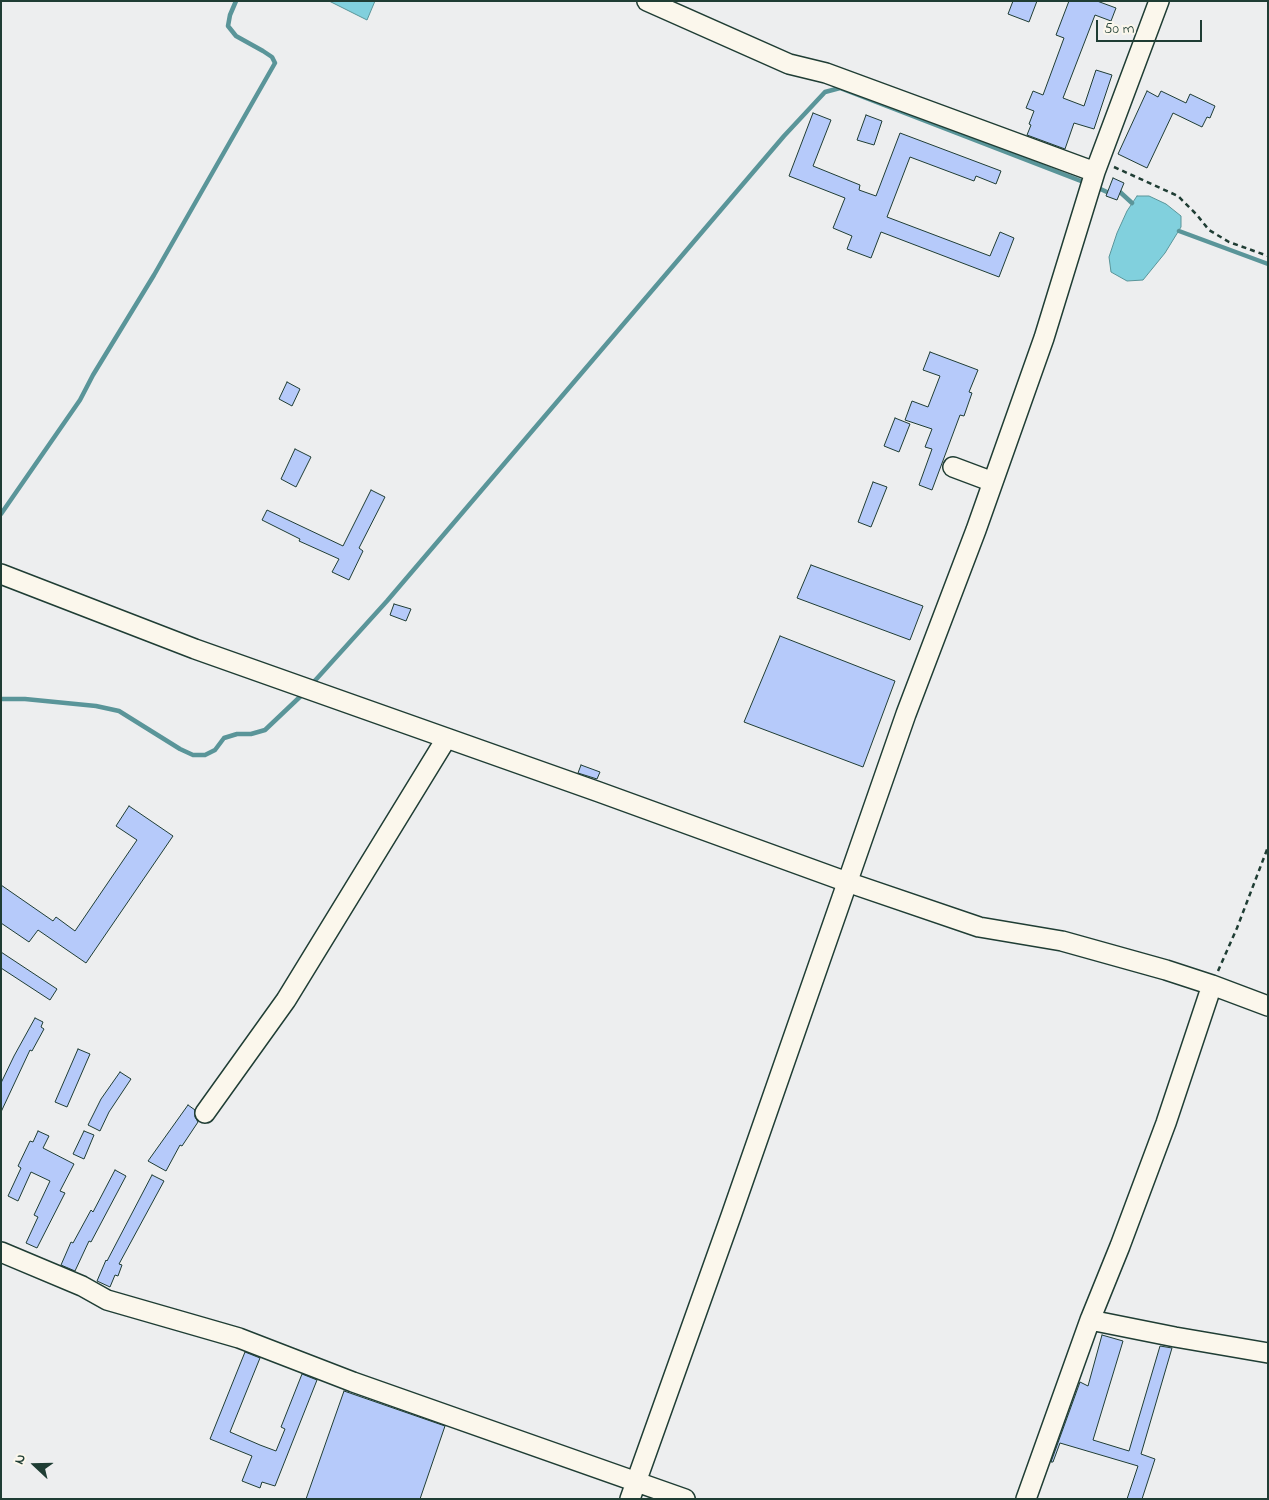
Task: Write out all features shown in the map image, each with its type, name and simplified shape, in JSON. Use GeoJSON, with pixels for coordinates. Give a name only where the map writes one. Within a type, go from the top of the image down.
{"type":"FeatureCollection","features":[{"type":"Feature","properties":{"kind":"street"},"geometry":{"type":"LineString","coordinates":[[647,1],[789,64],[826,73],[1097,167]]}},
{"type":"Feature","properties":{"kind":"street"},"geometry":{"type":"LineString","coordinates":[[633,1490],[906,714],[976,530],[1044,338],[1097,167],[1159,1]]}},
{"type":"Feature","properties":{"kind":"street"},"geometry":{"type":"LineString","coordinates":[[953,467],[993,482]]}},
{"type":"Feature","properties":{"kind":"street"},"geometry":{"type":"LineString","coordinates":[[1,574],[195,649],[978,927],[1062,941],[1166,970],[1268,1006]]}},
{"type":"Feature","properties":{"kind":"street"},"geometry":{"type":"LineString","coordinates":[[205,1112],[286,1000],[446,739]]}},
{"type":"Feature","properties":{"kind":"street"},"geometry":{"type":"LineString","coordinates":[[1026,1499],[1090,1320],[1166,1123],[1212,985]]}},
{"type":"Feature","properties":{"kind":"street"},"geometry":{"type":"LineString","coordinates":[[1,1252],[82,1286],[107,1300],[239,1338],[633,1490],[685,1499]]}},
{"type":"Feature","properties":{"kind":"street"},"geometry":{"type":"LineString","coordinates":[[1090,1320],[1268,1353]]}},
{"type":"Feature","properties":{"kind":"path"},"geometry":{"type":"LineString","coordinates":[[1097,167],[1110,165],[1178,196],[1209,230],[1228,242],[1268,256]]}},
{"type":"Feature","properties":{"kind":"path"},"geometry":{"type":"LineString","coordinates":[[1212,985],[1237,928],[1268,847]]}},
{"type":"Feature","properties":{"kind":"water"},"geometry":{"type":"Polygon","coordinates":[[[329,1],[375,1],[367,20],[329,1]]]}},
{"type":"Feature","properties":{"kind":"water"},"geometry":{"type":"Polygon","coordinates":[[[1137,196],[1149,196],[1166,204],[1181,216],[1181,227],[1165,253],[1143,280],[1127,281],[1111,272],[1109,257],[1127,211],[1137,196]]]}},
{"type":"Feature","properties":{"kind":"building"},"geometry":{"type":"Polygon","coordinates":[[[1013,1],[1037,1],[1029,22],[1008,14],[1013,1]]]}},
{"type":"Feature","properties":{"kind":"building"},"geometry":{"type":"Polygon","coordinates":[[[1069,1],[1097,1],[1116,8],[1111,21],[1095,15],[1063,98],[1084,106],[1096,70],[1112,75],[1094,129],[1074,123],[1065,149],[1027,135],[1034,111],[1026,108],[1033,91],[1043,95],[1064,38],[1056,35],[1069,1]]]}},
{"type":"Feature","properties":{"kind":"building"},"geometry":{"type":"Polygon","coordinates":[[[1147,91],[1158,97],[1161,91],[1186,103],[1190,94],[1215,106],[1210,118],[1207,117],[1202,127],[1173,113],[1147,168],[1118,154],[1147,91]]]}},
{"type":"Feature","properties":{"kind":"building"},"geometry":{"type":"Polygon","coordinates":[[[813,113],[831,120],[813,166],[860,185],[859,190],[876,196],[900,133],[1001,171],[996,184],[976,176],[974,181],[910,157],[887,217],[990,256],[1000,232],[1014,238],[999,277],[881,232],[871,258],[847,249],[852,236],[833,228],[845,198],[789,176],[813,113]]]}},
{"type":"Feature","properties":{"kind":"building"},"geometry":{"type":"Polygon","coordinates":[[[866,115],[882,121],[874,145],[857,140],[866,115]]]}},
{"type":"Feature","properties":{"kind":"building"},"geometry":{"type":"Polygon","coordinates":[[[1113,178],[1124,183],[1117,200],[1106,196],[1113,178]]]}},
{"type":"Feature","properties":{"kind":"building"},"geometry":{"type":"Polygon","coordinates":[[[930,352],[978,370],[969,392],[972,393],[964,416],[960,415],[932,490],[919,485],[932,449],[925,447],[932,429],[905,420],[912,401],[928,407],[940,376],[923,370],[930,352]]]}},
{"type":"Feature","properties":{"kind":"building"},"geometry":{"type":"Polygon","coordinates":[[[287,382],[300,389],[292,406],[279,399],[287,382]]]}},
{"type":"Feature","properties":{"kind":"building"},"geometry":{"type":"Polygon","coordinates":[[[895,418],[910,424],[899,452],[884,446],[895,418]]]}},
{"type":"Feature","properties":{"kind":"building"},"geometry":{"type":"Polygon","coordinates":[[[295,449],[311,457],[296,487],[281,479],[295,449]]]}},
{"type":"Feature","properties":{"kind":"building"},"geometry":{"type":"Polygon","coordinates":[[[873,482],[887,487],[871,527],[858,522],[873,482]]]}},
{"type":"Feature","properties":{"kind":"building"},"geometry":{"type":"Polygon","coordinates":[[[371,490],[385,497],[359,548],[363,551],[349,580],[332,572],[339,559],[299,541],[300,539],[262,520],[267,510],[343,546],[371,490]]]}},
{"type":"Feature","properties":{"kind":"building"},"geometry":{"type":"Polygon","coordinates":[[[811,565],[923,606],[910,640],[797,598],[811,565]]]}},
{"type":"Feature","properties":{"kind":"building"},"geometry":{"type":"Polygon","coordinates":[[[394,604],[411,609],[406,621],[390,615],[394,604]]]}},
{"type":"Feature","properties":{"kind":"building"},"geometry":{"type":"Polygon","coordinates":[[[780,636],[895,681],[863,767],[744,722],[780,636]]]}},
{"type":"Feature","properties":{"kind":"building"},"geometry":{"type":"Polygon","coordinates":[[[581,765],[600,772],[597,779],[578,773],[581,765]]]}},
{"type":"Feature","properties":{"kind":"building"},"geometry":{"type":"Polygon","coordinates":[[[129,806],[173,836],[86,963],[38,930],[29,942],[1,923],[1,885],[53,921],[56,917],[75,931],[137,840],[116,826],[129,806]]]}},
{"type":"Feature","properties":{"kind":"building"},"geometry":{"type":"Polygon","coordinates":[[[1,952],[57,989],[50,1000],[1,968],[1,952]]]}},
{"type":"Feature","properties":{"kind":"building"},"geometry":{"type":"Polygon","coordinates":[[[35,1018],[43,1022],[41,1027],[44,1029],[32,1051],[30,1050],[1,1112],[1,1083],[35,1018]]]}},
{"type":"Feature","properties":{"kind":"building"},"geometry":{"type":"Polygon","coordinates":[[[78,1049],[90,1054],[67,1107],[55,1102],[78,1049]]]}},
{"type":"Feature","properties":{"kind":"building"},"geometry":{"type":"Polygon","coordinates":[[[120,1072],[131,1079],[109,1112],[100,1131],[88,1125],[101,1099],[120,1072]]]}},
{"type":"Feature","properties":{"kind":"building"},"geometry":{"type":"Polygon","coordinates":[[[188,1105],[195,1110],[195,1117],[198,1122],[182,1146],[180,1145],[166,1171],[148,1161],[188,1105]]]}},
{"type":"Feature","properties":{"kind":"building"},"geometry":{"type":"Polygon","coordinates":[[[38,1131],[49,1136],[43,1148],[74,1164],[60,1191],[65,1193],[37,1248],[26,1243],[38,1217],[34,1215],[50,1181],[31,1172],[18,1201],[8,1196],[21,1168],[18,1166],[30,1141],[33,1142],[38,1131]]]}},
{"type":"Feature","properties":{"kind":"building"},"geometry":{"type":"Polygon","coordinates":[[[84,1131],[94,1135],[84,1159],[73,1154],[84,1131]]]}},
{"type":"Feature","properties":{"kind":"building"},"geometry":{"type":"Polygon","coordinates":[[[115,1170],[126,1176],[91,1242],[89,1241],[75,1271],[61,1265],[71,1242],[73,1243],[91,1210],[93,1212],[115,1170]]]}},
{"type":"Feature","properties":{"kind":"building"},"geometry":{"type":"Polygon","coordinates":[[[152,1175],[164,1181],[119,1264],[122,1265],[118,1276],[115,1275],[110,1287],[97,1281],[106,1260],[152,1175]]]}},
{"type":"Feature","properties":{"kind":"building"},"geometry":{"type":"Polygon","coordinates":[[[1102,1335],[1123,1341],[1093,1440],[1129,1451],[1160,1346],[1172,1348],[1141,1454],[1155,1459],[1142,1499],[1127,1499],[1138,1466],[1060,1443],[1053,1462],[1051,1462],[1080,1382],[1088,1386],[1102,1335]]]}},
{"type":"Feature","properties":{"kind":"building"},"geometry":{"type":"Polygon","coordinates":[[[245,1352],[260,1358],[230,1432],[260,1445],[276,1451],[285,1429],[281,1427],[302,1374],[317,1380],[275,1486],[262,1482],[260,1488],[242,1481],[252,1456],[210,1439],[245,1352]]]}},
{"type":"Feature","properties":{"kind":"building"},"geometry":{"type":"Polygon","coordinates":[[[344,1391],[445,1426],[420,1499],[306,1499],[344,1391]]]}},
{"type":"Feature","properties":{"kind":"waterway"},"geometry":{"type":"LineString","coordinates":[[1,514],[80,400],[275,63],[272,57],[236,36],[228,26],[236,1]]}},
{"type":"Feature","properties":{"kind":"waterway"},"geometry":{"type":"LineString","coordinates":[[311,685],[387,601],[784,136],[825,92],[840,88],[1086,183]]}},
{"type":"Feature","properties":{"kind":"waterway"},"geometry":{"type":"LineString","coordinates":[[1096,187],[1107,192]]}},
{"type":"Feature","properties":{"kind":"waterway"},"geometry":{"type":"LineString","coordinates":[[1120,192],[1132,203]]}},
{"type":"Feature","properties":{"kind":"waterway"},"geometry":{"type":"LineString","coordinates":[[1179,231],[1268,264]]}},
{"type":"Feature","properties":{"kind":"waterway"},"geometry":{"type":"LineString","coordinates":[[1,699],[25,699],[96,706],[119,711],[180,749],[193,755],[205,755],[215,750],[224,738],[265,730],[304,693]]}}]}
